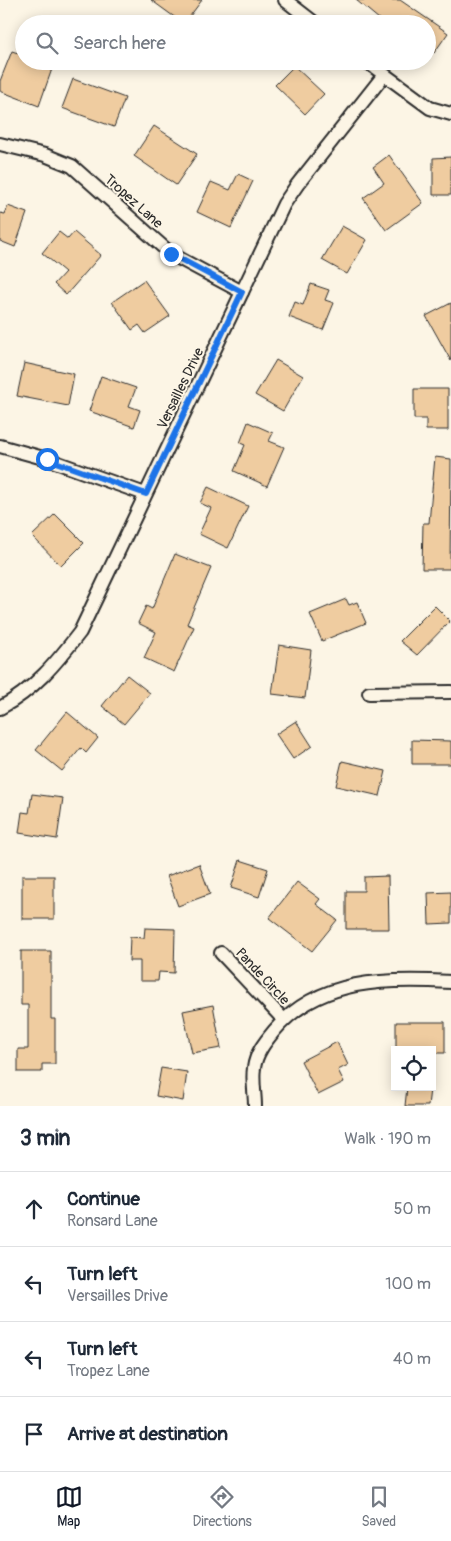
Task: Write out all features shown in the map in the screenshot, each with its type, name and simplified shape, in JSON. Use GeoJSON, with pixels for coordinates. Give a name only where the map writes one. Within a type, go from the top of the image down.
{"type":"FeatureCollection","features":[{"type":"Feature","properties":{"kind":"street"},"geometry":{"type":"LineString","coordinates":[[285,0],[304,15]]}},
{"type":"Feature","properties":{"kind":"street"},"geometry":{"type":"LineString","coordinates":[[378,70],[430,108],[451,114]]}},
{"type":"Feature","properties":{"kind":"street","name":"Versailles Drive"},"geometry":{"type":"LineString","coordinates":[[0,708],[34,684],[54,666],[80,632],[284,204],[384,75]]}},
{"type":"Feature","properties":{"kind":"street","name":"Tropez Lane"},"geometry":{"type":"LineString","coordinates":[[0,144],[45,155],[72,166],[171,254],[242,292]]}},
{"type":"Feature","properties":{"kind":"street"},"geometry":{"type":"LineString","coordinates":[[0,446],[47,459],[146,494]]}},
{"type":"Feature","properties":{"kind":"street"},"geometry":{"type":"LineString","coordinates":[[369,693],[451,692]]}},
{"type":"Feature","properties":{"kind":"street","name":"Pande Circle"},"geometry":{"type":"LineString","coordinates":[[220,953],[283,1019]]}},
{"type":"Feature","properties":{"kind":"street"},"geometry":{"type":"LineString","coordinates":[[255,1106],[254,1068],[257,1057],[262,1044],[283,1019],[333,990],[349,985],[389,980],[451,982]]}},
{"type":"Feature","properties":{"kind":"building"},"geometry":{"type":"Polygon","coordinates":[[[151,0],[202,0],[191,15],[172,15],[151,0]]]}},
{"type":"Feature","properties":{"kind":"building"},"geometry":{"type":"Polygon","coordinates":[[[356,0],[400,0],[422,15],[374,15],[356,0]]]}},
{"type":"Feature","properties":{"kind":"building"},"geometry":{"type":"Polygon","coordinates":[[[436,25],[448,33],[436,50],[436,25]]]}},
{"type":"Feature","properties":{"kind":"building"},"geometry":{"type":"Polygon","coordinates":[[[12,51],[15,52],[15,70],[52,70],[39,106],[0,91],[0,81],[12,51]]]}},
{"type":"Feature","properties":{"kind":"building"},"geometry":{"type":"Polygon","coordinates":[[[290,70],[298,70],[324,94],[305,114],[275,85],[290,70]]]}},
{"type":"Feature","properties":{"kind":"building"},"geometry":{"type":"Polygon","coordinates":[[[73,79],[125,98],[114,127],[62,108],[73,79]]]}},
{"type":"Feature","properties":{"kind":"building"},"geometry":{"type":"Polygon","coordinates":[[[154,126],[197,154],[176,185],[134,156],[154,126]]]}},
{"type":"Feature","properties":{"kind":"building"},"geometry":{"type":"Polygon","coordinates":[[[389,155],[423,203],[386,230],[363,198],[384,183],[373,167],[389,155]]]}},
{"type":"Feature","properties":{"kind":"building"},"geometry":{"type":"Polygon","coordinates":[[[451,157],[451,195],[433,195],[433,158],[451,157]]]}},
{"type":"Feature","properties":{"kind":"building"},"geometry":{"type":"Polygon","coordinates":[[[238,174],[253,181],[231,228],[197,212],[211,182],[230,190],[238,174]]]}},
{"type":"Feature","properties":{"kind":"building"},"geometry":{"type":"Polygon","coordinates":[[[8,206],[27,213],[15,247],[0,241],[0,213],[5,214],[8,206]]]}},
{"type":"Feature","properties":{"kind":"building"},"geometry":{"type":"Polygon","coordinates":[[[342,226],[367,240],[347,274],[322,260],[342,226]]]}},
{"type":"Feature","properties":{"kind":"building"},"geometry":{"type":"Polygon","coordinates":[[[59,232],[68,239],[74,232],[101,255],[66,295],[54,284],[65,272],[42,253],[59,232]]]}},
{"type":"Feature","properties":{"kind":"building"},"geometry":{"type":"Polygon","coordinates":[[[144,280],[170,316],[145,333],[139,325],[132,330],[112,302],[144,280]]]}},
{"type":"Feature","properties":{"kind":"building"},"geometry":{"type":"Polygon","coordinates":[[[311,284],[329,290],[325,300],[334,303],[323,330],[289,317],[295,302],[303,305],[311,284]]]}},
{"type":"Feature","properties":{"kind":"building"},"geometry":{"type":"Polygon","coordinates":[[[451,303],[451,361],[426,316],[451,303]]]}},
{"type":"Feature","properties":{"kind":"building"},"geometry":{"type":"Polygon","coordinates":[[[276,360],[303,376],[283,411],[255,395],[276,360]]]}},
{"type":"Feature","properties":{"kind":"building"},"geometry":{"type":"Polygon","coordinates":[[[24,363],[74,374],[68,406],[17,396],[24,363]]]}},
{"type":"Feature","properties":{"kind":"building"},"geometry":{"type":"Polygon","coordinates":[[[101,376],[136,388],[129,406],[140,410],[134,427],[89,411],[101,376]]]}},
{"type":"Feature","properties":{"kind":"building"},"geometry":{"type":"Polygon","coordinates":[[[414,389],[448,389],[448,430],[426,430],[426,419],[414,419],[414,389]]]}},
{"type":"Feature","properties":{"kind":"building"},"geometry":{"type":"Polygon","coordinates":[[[248,422],[273,433],[269,441],[284,447],[267,486],[234,471],[245,445],[240,443],[248,422]]]}},
{"type":"Feature","properties":{"kind":"building"},"geometry":{"type":"Polygon","coordinates":[[[435,457],[451,459],[450,569],[422,569],[423,523],[429,523],[435,457]]]}},
{"type":"Feature","properties":{"kind":"building"},"geometry":{"type":"Polygon","coordinates":[[[208,487],[248,506],[228,548],[199,534],[211,508],[200,503],[208,487]]]}},
{"type":"Feature","properties":{"kind":"building"},"geometry":{"type":"Polygon","coordinates":[[[55,514],[84,543],[61,566],[32,536],[55,514]]]}},
{"type":"Feature","properties":{"kind":"building"},"geometry":{"type":"Polygon","coordinates":[[[175,554],[211,568],[187,624],[194,627],[174,672],[144,658],[156,632],[138,623],[146,606],[152,609],[175,554]]]}},
{"type":"Feature","properties":{"kind":"building"},"geometry":{"type":"Polygon","coordinates":[[[346,599],[349,605],[357,602],[366,623],[322,641],[310,614],[346,599]]]}},
{"type":"Feature","properties":{"kind":"building"},"geometry":{"type":"Polygon","coordinates":[[[435,606],[450,621],[417,655],[400,641],[435,606]]]}},
{"type":"Feature","properties":{"kind":"building"},"geometry":{"type":"Polygon","coordinates":[[[279,645],[311,650],[305,698],[272,694],[279,645]]]}},
{"type":"Feature","properties":{"kind":"building"},"geometry":{"type":"Polygon","coordinates":[[[127,675],[150,693],[124,724],[102,706],[127,675]]]}},
{"type":"Feature","properties":{"kind":"building"},"geometry":{"type":"Polygon","coordinates":[[[67,712],[98,738],[86,753],[81,748],[62,771],[36,750],[67,712]]]}},
{"type":"Feature","properties":{"kind":"building"},"geometry":{"type":"Polygon","coordinates":[[[296,721],[312,746],[293,759],[276,734],[296,721]]]}},
{"type":"Feature","properties":{"kind":"building"},"geometry":{"type":"Polygon","coordinates":[[[412,740],[451,741],[451,764],[412,764],[412,740]]]}},
{"type":"Feature","properties":{"kind":"building"},"geometry":{"type":"Polygon","coordinates":[[[342,761],[386,771],[380,796],[336,786],[342,761]]]}},
{"type":"Feature","properties":{"kind":"building"},"geometry":{"type":"Polygon","coordinates":[[[32,794],[63,798],[57,839],[19,833],[22,812],[29,813],[32,794]]]}},
{"type":"Feature","properties":{"kind":"building"},"geometry":{"type":"Polygon","coordinates":[[[240,860],[268,869],[259,897],[231,888],[240,860]]]}},
{"type":"Feature","properties":{"kind":"building"},"geometry":{"type":"Polygon","coordinates":[[[199,864],[210,894],[178,906],[167,876],[199,864]]]}},
{"type":"Feature","properties":{"kind":"building"},"geometry":{"type":"Polygon","coordinates":[[[22,876],[54,876],[54,919],[22,919],[22,876]]]}},
{"type":"Feature","properties":{"kind":"building"},"geometry":{"type":"Polygon","coordinates":[[[388,876],[389,929],[346,929],[346,891],[364,891],[364,877],[388,876]]]}},
{"type":"Feature","properties":{"kind":"building"},"geometry":{"type":"Polygon","coordinates":[[[297,882],[320,899],[316,904],[337,920],[312,951],[269,918],[297,882]]]}},
{"type":"Feature","properties":{"kind":"building"},"geometry":{"type":"Polygon","coordinates":[[[451,892],[451,923],[429,924],[428,893],[451,892]]]}},
{"type":"Feature","properties":{"kind":"building"},"geometry":{"type":"Polygon","coordinates":[[[145,928],[175,929],[174,973],[159,972],[158,981],[140,981],[140,961],[129,961],[130,937],[144,938],[145,928]]]}},
{"type":"Feature","properties":{"kind":"building"},"geometry":{"type":"Polygon","coordinates":[[[21,951],[51,951],[51,1019],[55,1019],[55,1064],[42,1064],[42,1072],[18,1072],[18,1049],[28,1049],[28,1005],[21,1005],[21,951]]]}},
{"type":"Feature","properties":{"kind":"building"},"geometry":{"type":"Polygon","coordinates":[[[213,1005],[221,1048],[192,1053],[183,1011],[213,1005]]]}},
{"type":"Feature","properties":{"kind":"building"},"geometry":{"type":"Polygon","coordinates":[[[396,1022],[445,1022],[445,1053],[436,1053],[436,1046],[396,1046],[396,1022]]]}},
{"type":"Feature","properties":{"kind":"building"},"geometry":{"type":"Polygon","coordinates":[[[337,1042],[348,1065],[338,1070],[344,1082],[318,1095],[301,1061],[337,1042]]]}},
{"type":"Feature","properties":{"kind":"building"},"geometry":{"type":"Polygon","coordinates":[[[161,1068],[187,1072],[183,1101],[156,1096],[161,1068]]]}},
{"type":"Feature","properties":{"kind":"building"},"geometry":{"type":"Polygon","coordinates":[[[407,1091],[430,1091],[428,1106],[405,1106],[407,1091]]]}},
{"type":"Feature","properties":{"kind":"route"},"geometry":{"type":"LineString","coordinates":[[47,459],[146,494],[242,292],[184,263],[171,254]]}}]}
